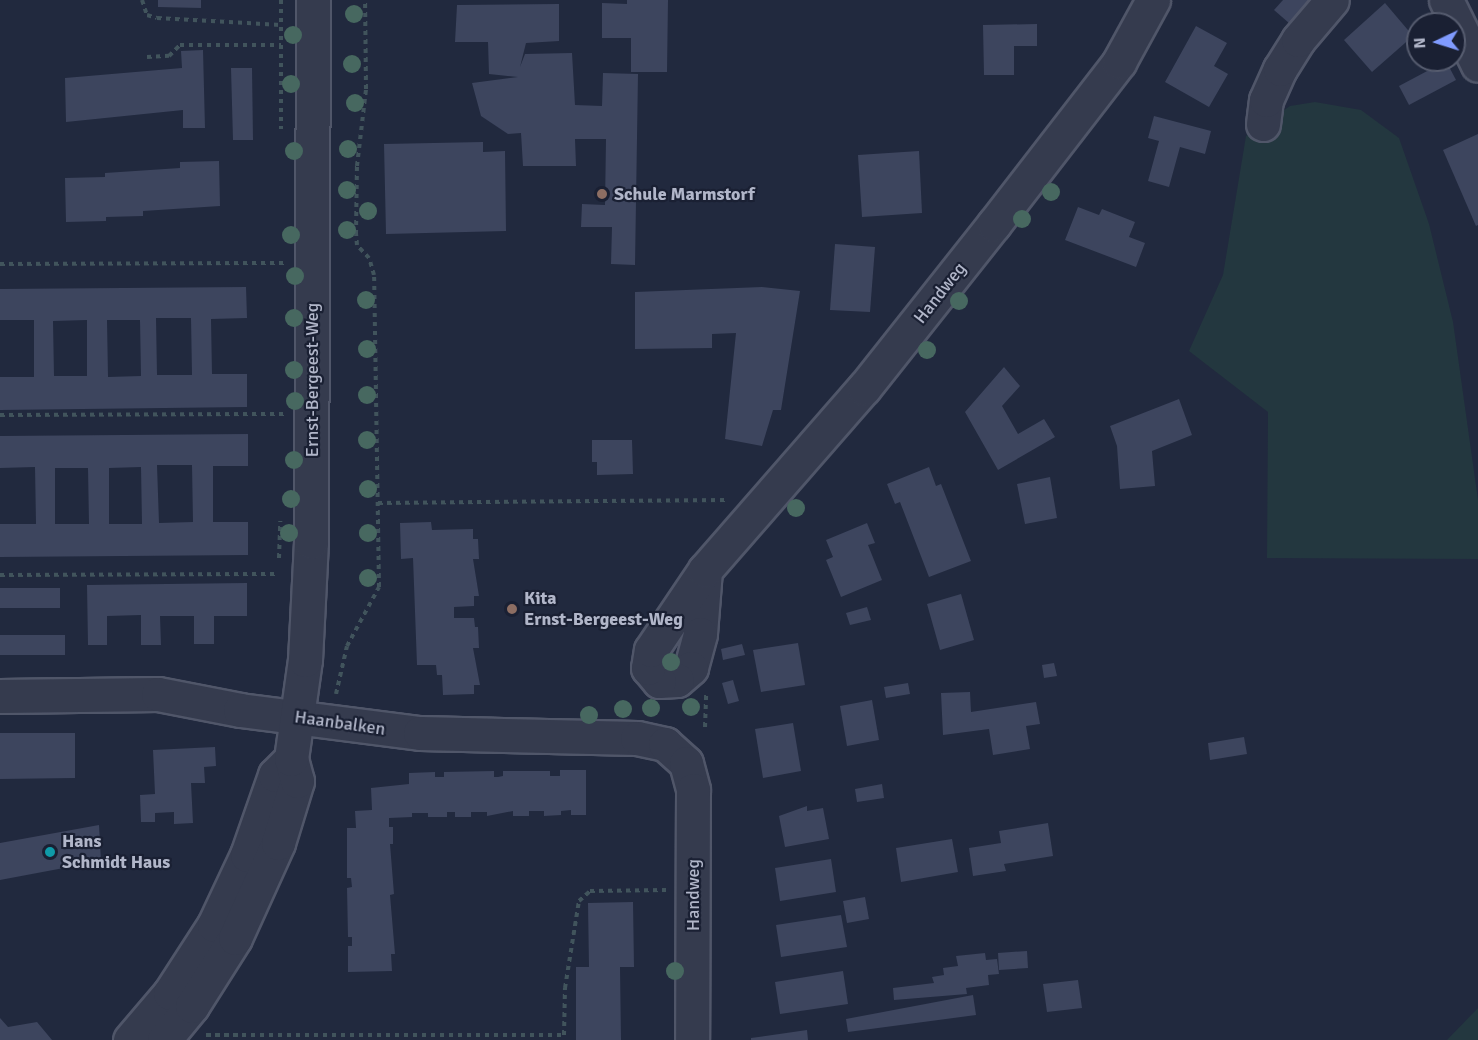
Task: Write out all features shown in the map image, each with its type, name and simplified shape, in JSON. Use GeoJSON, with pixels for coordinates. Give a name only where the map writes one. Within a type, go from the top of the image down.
{"type":"FeatureCollection","features":[{"type":"Feature","properties":{"kind":"street","name":"Ernst-Bergeest-Weg"},"geometry":{"type":"LineString","coordinates":[[164,1040],[218,967],[267,872],[297,781],[291,759],[299,717],[311,542],[313,0]]}},
{"type":"Feature","properties":{"kind":"street","name":"Handweg"},"geometry":{"type":"LineString","coordinates":[[705,570],[864,388],[994,224],[1119,62],[1153,0]]}},
{"type":"Feature","properties":{"kind":"street"},"geometry":{"type":"LineString","coordinates":[[1263,124],[1266,100],[1280,69],[1298,40],[1332,0]]}},
{"type":"Feature","properties":{"kind":"street"},"geometry":{"type":"LineString","coordinates":[[1446,0],[1478,65]]}},
{"type":"Feature","properties":{"kind":"street","name":"Haanbalken"},"geometry":{"type":"LineString","coordinates":[[0,696],[158,694],[299,717],[458,736],[647,739],[679,753]]}},
{"type":"Feature","properties":{"kind":"street","name":"Handweg"},"geometry":{"type":"LineString","coordinates":[[679,753],[689,771],[693,790],[692,1040]]}},
{"type":"Feature","properties":{"kind":"street","name":"Ernst-Bergeest-Weg"},"geometry":{"type":"LineString","coordinates":[[130,1040],[170,993],[213,925],[247,855],[275,775],[291,759]]}},
{"type":"Feature","properties":{"kind":"path"},"geometry":{"type":"LineString","coordinates":[[142,0],[147,15],[157,18],[281,25]]}},
{"type":"Feature","properties":{"kind":"path"},"geometry":{"type":"LineString","coordinates":[[334,704],[347,646],[379,586],[374,275],[369,258],[357,245],[356,234],[357,166],[366,89],[365,0]]}},
{"type":"Feature","properties":{"kind":"path"},"geometry":{"type":"LineString","coordinates":[[147,57],[169,56],[180,45],[281,45]]}},
{"type":"Feature","properties":{"kind":"path"},"geometry":{"type":"LineString","coordinates":[[0,264],[282,263]]}},
{"type":"Feature","properties":{"kind":"path"},"geometry":{"type":"LineString","coordinates":[[0,415],[282,415]]}},
{"type":"Feature","properties":{"kind":"path"},"geometry":{"type":"LineString","coordinates":[[378,503],[734,500]]}},
{"type":"Feature","properties":{"kind":"path"},"geometry":{"type":"LineString","coordinates":[[0,575],[279,574]]}},
{"type":"Feature","properties":{"kind":"path"},"geometry":{"type":"LineString","coordinates":[[202,1035],[564,1037],[565,988],[579,901],[590,891],[693,890]]}},
{"type":"Feature","properties":{"kind":"shaded area"},"geometry":{"type":"Polygon","coordinates":[[[1315,102],[1361,110],[1399,138],[1429,224],[1453,322],[1478,500],[1478,559],[1267,558],[1268,412],[1189,351],[1223,275],[1246,136],[1290,106],[1315,102]]]}},
{"type":"Feature","properties":{"kind":"shaded area"},"geometry":{"type":"Polygon","coordinates":[[[1478,1008],[1478,1040],[1447,1040],[1478,1008]]]}},
{"type":"Feature","properties":{"kind":"building"},"geometry":{"type":"Polygon","coordinates":[[[158,0],[201,0],[201,8],[158,7],[158,0]]]}},
{"type":"Feature","properties":{"kind":"building"},"geometry":{"type":"Polygon","coordinates":[[[627,0],[668,0],[667,72],[631,72],[631,38],[602,38],[602,3],[627,4],[627,0]]]}},
{"type":"Feature","properties":{"kind":"building"},"geometry":{"type":"Polygon","coordinates":[[[1283,0],[1324,0],[1297,30],[1274,10],[1283,0]]]}},
{"type":"Feature","properties":{"kind":"building"},"geometry":{"type":"Polygon","coordinates":[[[1385,3],[1406,28],[1406,42],[1372,72],[1344,40],[1385,3]]]}},
{"type":"Feature","properties":{"kind":"building"},"geometry":{"type":"Polygon","coordinates":[[[559,4],[559,41],[526,43],[520,67],[525,54],[572,53],[575,105],[602,106],[603,73],[638,74],[635,265],[611,264],[612,227],[581,227],[582,204],[605,205],[606,139],[575,139],[576,166],[523,166],[521,133],[508,134],[481,116],[472,83],[518,77],[489,74],[488,42],[455,42],[457,5],[559,4]]]}},
{"type":"Feature","properties":{"kind":"building"},"geometry":{"type":"Polygon","coordinates":[[[1037,24],[1037,46],[1014,46],[1014,75],[984,75],[983,25],[1037,24]]]}},
{"type":"Feature","properties":{"kind":"building"},"geometry":{"type":"Polygon","coordinates":[[[1196,26],[1227,43],[1214,66],[1228,74],[1209,107],[1165,82],[1196,26]]]}},
{"type":"Feature","properties":{"kind":"building"},"geometry":{"type":"Polygon","coordinates":[[[203,50],[205,128],[183,128],[183,110],[66,122],[65,78],[182,68],[181,51],[203,50]]]}},
{"type":"Feature","properties":{"kind":"building"},"geometry":{"type":"Polygon","coordinates":[[[231,68],[252,68],[253,140],[233,140],[231,68]]]}},
{"type":"Feature","properties":{"kind":"building"},"geometry":{"type":"Polygon","coordinates":[[[1425,72],[1452,72],[1456,80],[1409,105],[1399,86],[1425,72]]]}},
{"type":"Feature","properties":{"kind":"building"},"geometry":{"type":"Polygon","coordinates":[[[1154,116],[1211,131],[1205,154],[1180,147],[1169,187],[1148,181],[1159,141],[1148,138],[1154,116]]]}},
{"type":"Feature","properties":{"kind":"building"},"geometry":{"type":"Polygon","coordinates":[[[1478,134],[1478,225],[1476,226],[1443,150],[1478,134]]]}},
{"type":"Feature","properties":{"kind":"building"},"geometry":{"type":"Polygon","coordinates":[[[483,142],[483,152],[505,151],[506,231],[386,234],[384,144],[483,142]]]}},
{"type":"Feature","properties":{"kind":"building"},"geometry":{"type":"Polygon","coordinates":[[[919,151],[922,213],[862,217],[858,155],[919,151]]]}},
{"type":"Feature","properties":{"kind":"building"},"geometry":{"type":"Polygon","coordinates":[[[219,161],[220,206],[143,211],[143,216],[106,217],[106,221],[66,222],[65,178],[105,177],[105,173],[180,168],[180,162],[219,161]]]}},
{"type":"Feature","properties":{"kind":"building"},"geometry":{"type":"Polygon","coordinates":[[[1078,207],[1099,215],[1102,209],[1135,222],[1129,237],[1145,243],[1136,267],[1065,240],[1078,207]]]}},
{"type":"Feature","properties":{"kind":"building"},"geometry":{"type":"Polygon","coordinates":[[[835,244],[875,247],[870,312],[830,310],[835,244]]]}},
{"type":"Feature","properties":{"kind":"building"},"geometry":{"type":"Polygon","coordinates":[[[246,287],[247,318],[211,319],[212,374],[247,374],[247,407],[0,410],[0,377],[34,377],[34,320],[0,320],[0,289],[246,287]],[[156,318],[157,375],[192,375],[191,318],[156,318]],[[87,320],[53,321],[54,376],[87,376],[87,320]],[[107,320],[108,377],[141,376],[140,320],[107,320]]]}},
{"type":"Feature","properties":{"kind":"building"},"geometry":{"type":"Polygon","coordinates":[[[762,287],[800,291],[781,410],[773,410],[762,446],[725,439],[736,333],[712,334],[712,348],[635,349],[635,292],[762,287]]]}},
{"type":"Feature","properties":{"kind":"building"},"geometry":{"type":"Polygon","coordinates":[[[1004,367],[1020,386],[1002,406],[1018,434],[1044,419],[1055,437],[998,470],[965,412],[1004,367]]]}},
{"type":"Feature","properties":{"kind":"building"},"geometry":{"type":"Polygon","coordinates":[[[1179,399],[1192,435],[1152,451],[1155,486],[1120,489],[1117,446],[1110,426],[1179,399]]]}},
{"type":"Feature","properties":{"kind":"building"},"geometry":{"type":"Polygon","coordinates":[[[248,434],[248,466],[213,466],[213,522],[248,522],[248,555],[0,557],[0,524],[36,524],[35,467],[0,468],[0,436],[248,434]],[[157,465],[159,523],[193,522],[192,465],[157,465]],[[141,467],[109,468],[109,524],[142,524],[141,467]],[[55,468],[55,524],[89,524],[88,468],[55,468]]]}},
{"type":"Feature","properties":{"kind":"building"},"geometry":{"type":"Polygon","coordinates":[[[592,440],[632,440],[633,474],[597,475],[597,462],[592,462],[592,440]]]}},
{"type":"Feature","properties":{"kind":"building"},"geometry":{"type":"Polygon","coordinates":[[[929,467],[936,486],[941,484],[971,561],[929,577],[900,502],[895,504],[887,484],[929,467]]]}},
{"type":"Feature","properties":{"kind":"building"},"geometry":{"type":"Polygon","coordinates":[[[1050,477],[1057,518],[1025,524],[1017,484],[1050,477]]]}},
{"type":"Feature","properties":{"kind":"building"},"geometry":{"type":"Polygon","coordinates":[[[431,522],[432,530],[473,529],[473,539],[478,539],[479,559],[473,559],[479,596],[474,596],[474,606],[454,607],[454,618],[474,618],[475,627],[478,627],[479,648],[473,648],[480,685],[474,685],[474,694],[443,695],[442,675],[437,675],[436,665],[417,665],[413,558],[401,559],[400,523],[431,522]]]}},
{"type":"Feature","properties":{"kind":"building"},"geometry":{"type":"Polygon","coordinates":[[[867,523],[875,543],[868,545],[882,580],[841,597],[826,560],[833,557],[826,540],[867,523]]]}},
{"type":"Feature","properties":{"kind":"building"},"geometry":{"type":"Polygon","coordinates":[[[247,583],[247,616],[214,616],[214,644],[194,644],[194,616],[160,616],[161,645],[141,645],[141,615],[107,616],[107,645],[88,645],[87,585],[247,583]]]}},
{"type":"Feature","properties":{"kind":"building"},"geometry":{"type":"Polygon","coordinates":[[[0,588],[60,588],[60,608],[0,608],[0,588]]]}},
{"type":"Feature","properties":{"kind":"building"},"geometry":{"type":"Polygon","coordinates":[[[961,594],[974,640],[940,650],[927,604],[961,594]]]}},
{"type":"Feature","properties":{"kind":"building"},"geometry":{"type":"Polygon","coordinates":[[[867,607],[871,620],[850,625],[846,613],[867,607]]]}},
{"type":"Feature","properties":{"kind":"building"},"geometry":{"type":"Polygon","coordinates":[[[0,635],[65,635],[65,655],[0,655],[0,635]]]}},
{"type":"Feature","properties":{"kind":"building"},"geometry":{"type":"Polygon","coordinates":[[[798,643],[805,685],[761,692],[753,650],[798,643]]]}},
{"type":"Feature","properties":{"kind":"building"},"geometry":{"type":"Polygon","coordinates":[[[742,644],[745,655],[723,660],[721,649],[742,644]]]}},
{"type":"Feature","properties":{"kind":"building"},"geometry":{"type":"Polygon","coordinates":[[[1054,663],[1057,676],[1044,678],[1042,665],[1054,663]]]}},
{"type":"Feature","properties":{"kind":"building"},"geometry":{"type":"Polygon","coordinates":[[[733,680],[739,701],[728,704],[722,683],[733,680]]]}},
{"type":"Feature","properties":{"kind":"building"},"geometry":{"type":"Polygon","coordinates":[[[908,683],[910,694],[886,698],[884,687],[908,683]]]}},
{"type":"Feature","properties":{"kind":"building"},"geometry":{"type":"Polygon","coordinates":[[[970,692],[971,712],[1036,702],[1040,724],[1026,726],[1030,749],[993,755],[989,729],[943,735],[941,693],[970,692]]]}},
{"type":"Feature","properties":{"kind":"building"},"geometry":{"type":"Polygon","coordinates":[[[872,700],[879,740],[847,746],[840,706],[872,700]]]}},
{"type":"Feature","properties":{"kind":"building"},"geometry":{"type":"Polygon","coordinates":[[[793,723],[801,771],[763,778],[755,729],[793,723]]]}},
{"type":"Feature","properties":{"kind":"building"},"geometry":{"type":"Polygon","coordinates":[[[0,733],[75,733],[75,778],[0,779],[0,733]]]}},
{"type":"Feature","properties":{"kind":"building"},"geometry":{"type":"Polygon","coordinates":[[[1244,737],[1247,754],[1210,760],[1208,743],[1244,737]]]}},
{"type":"Feature","properties":{"kind":"building"},"geometry":{"type":"Polygon","coordinates":[[[215,747],[216,766],[204,767],[205,783],[191,783],[193,823],[174,824],[174,812],[155,813],[155,822],[141,822],[140,795],[155,794],[153,750],[215,747]]]}},
{"type":"Feature","properties":{"kind":"building"},"geometry":{"type":"Polygon","coordinates":[[[560,770],[586,770],[586,815],[571,815],[571,810],[561,811],[561,815],[544,816],[544,811],[529,811],[529,816],[513,816],[513,811],[487,816],[487,812],[471,812],[471,817],[455,817],[455,812],[447,812],[447,817],[428,817],[428,813],[412,813],[412,817],[389,818],[389,827],[393,827],[393,844],[390,844],[394,894],[390,895],[395,954],[391,954],[392,971],[348,972],[348,946],[352,946],[352,937],[348,937],[347,888],[352,887],[351,878],[347,878],[347,828],[356,828],[355,811],[372,810],[371,788],[409,784],[409,773],[435,772],[435,777],[444,777],[444,772],[494,771],[494,777],[498,777],[503,776],[503,771],[550,771],[550,776],[560,776],[560,770]]]}},
{"type":"Feature","properties":{"kind":"building"},"geometry":{"type":"Polygon","coordinates":[[[882,784],[884,798],[857,802],[855,789],[882,784]]]}},
{"type":"Feature","properties":{"kind":"building"},"geometry":{"type":"Polygon","coordinates":[[[807,806],[807,811],[823,808],[829,839],[785,847],[779,816],[807,806]]]}},
{"type":"Feature","properties":{"kind":"building"},"geometry":{"type":"Polygon","coordinates":[[[1048,823],[1053,856],[1004,864],[1006,871],[973,876],[969,848],[1001,843],[999,831],[1048,823]]]}},
{"type":"Feature","properties":{"kind":"building","name":"Hans Schmidt Haus"},"geometry":{"type":"Polygon","coordinates":[[[99,825],[101,861],[0,880],[0,843],[99,825]]]}},
{"type":"Feature","properties":{"kind":"building"},"geometry":{"type":"Polygon","coordinates":[[[952,839],[958,872],[901,882],[896,848],[952,839]]]}},
{"type":"Feature","properties":{"kind":"building"},"geometry":{"type":"Polygon","coordinates":[[[831,859],[836,892],[780,901],[775,868],[831,859]]]}},
{"type":"Feature","properties":{"kind":"building"},"geometry":{"type":"Polygon","coordinates":[[[865,897],[869,919],[847,923],[843,901],[865,897]]]}},
{"type":"Feature","properties":{"kind":"building"},"geometry":{"type":"Polygon","coordinates":[[[633,902],[634,967],[620,967],[621,1040],[576,1040],[576,967],[589,967],[588,903],[633,902]]]}},
{"type":"Feature","properties":{"kind":"building"},"geometry":{"type":"Polygon","coordinates":[[[841,915],[847,947],[781,957],[776,925],[841,915]]]}},
{"type":"Feature","properties":{"kind":"building"},"geometry":{"type":"Polygon","coordinates":[[[1027,951],[1028,968],[999,970],[998,953],[1027,951]]]}},
{"type":"Feature","properties":{"kind":"building"},"geometry":{"type":"Polygon","coordinates":[[[985,953],[986,960],[997,959],[999,974],[988,975],[989,985],[966,988],[967,994],[894,1000],[893,988],[934,983],[932,977],[944,975],[943,968],[958,966],[956,956],[985,953]]]}},
{"type":"Feature","properties":{"kind":"building"},"geometry":{"type":"Polygon","coordinates":[[[843,971],[848,1004],[780,1014],[775,982],[843,971]]]}},
{"type":"Feature","properties":{"kind":"building"},"geometry":{"type":"Polygon","coordinates":[[[1078,980],[1082,1008],[1047,1012],[1043,984],[1078,980]]]}},
{"type":"Feature","properties":{"kind":"building"},"geometry":{"type":"Polygon","coordinates":[[[973,995],[976,1015],[848,1032],[846,1019],[973,995]]]}},
{"type":"Feature","properties":{"kind":"building"},"geometry":{"type":"Polygon","coordinates":[[[0,1018],[8,1027],[37,1022],[52,1040],[0,1040],[0,1018]]]}},
{"type":"Feature","properties":{"kind":"building"},"geometry":{"type":"Polygon","coordinates":[[[807,1030],[808,1040],[751,1040],[751,1038],[807,1030]]]}},
{"type":"Feature","properties":{"kind":"place","name":"Schule Marmstorf"},"geometry":{"type":"Point","coordinates":[602,194]}},
{"type":"Feature","properties":{"kind":"place","name":"Kita Ernst-Bergeest-Weg"},"geometry":{"type":"Point","coordinates":[512,609]}},
{"type":"Feature","properties":{"kind":"place","name":"Hans Schmidt Haus"},"geometry":{"type":"Point","coordinates":[50,852]}}]}
